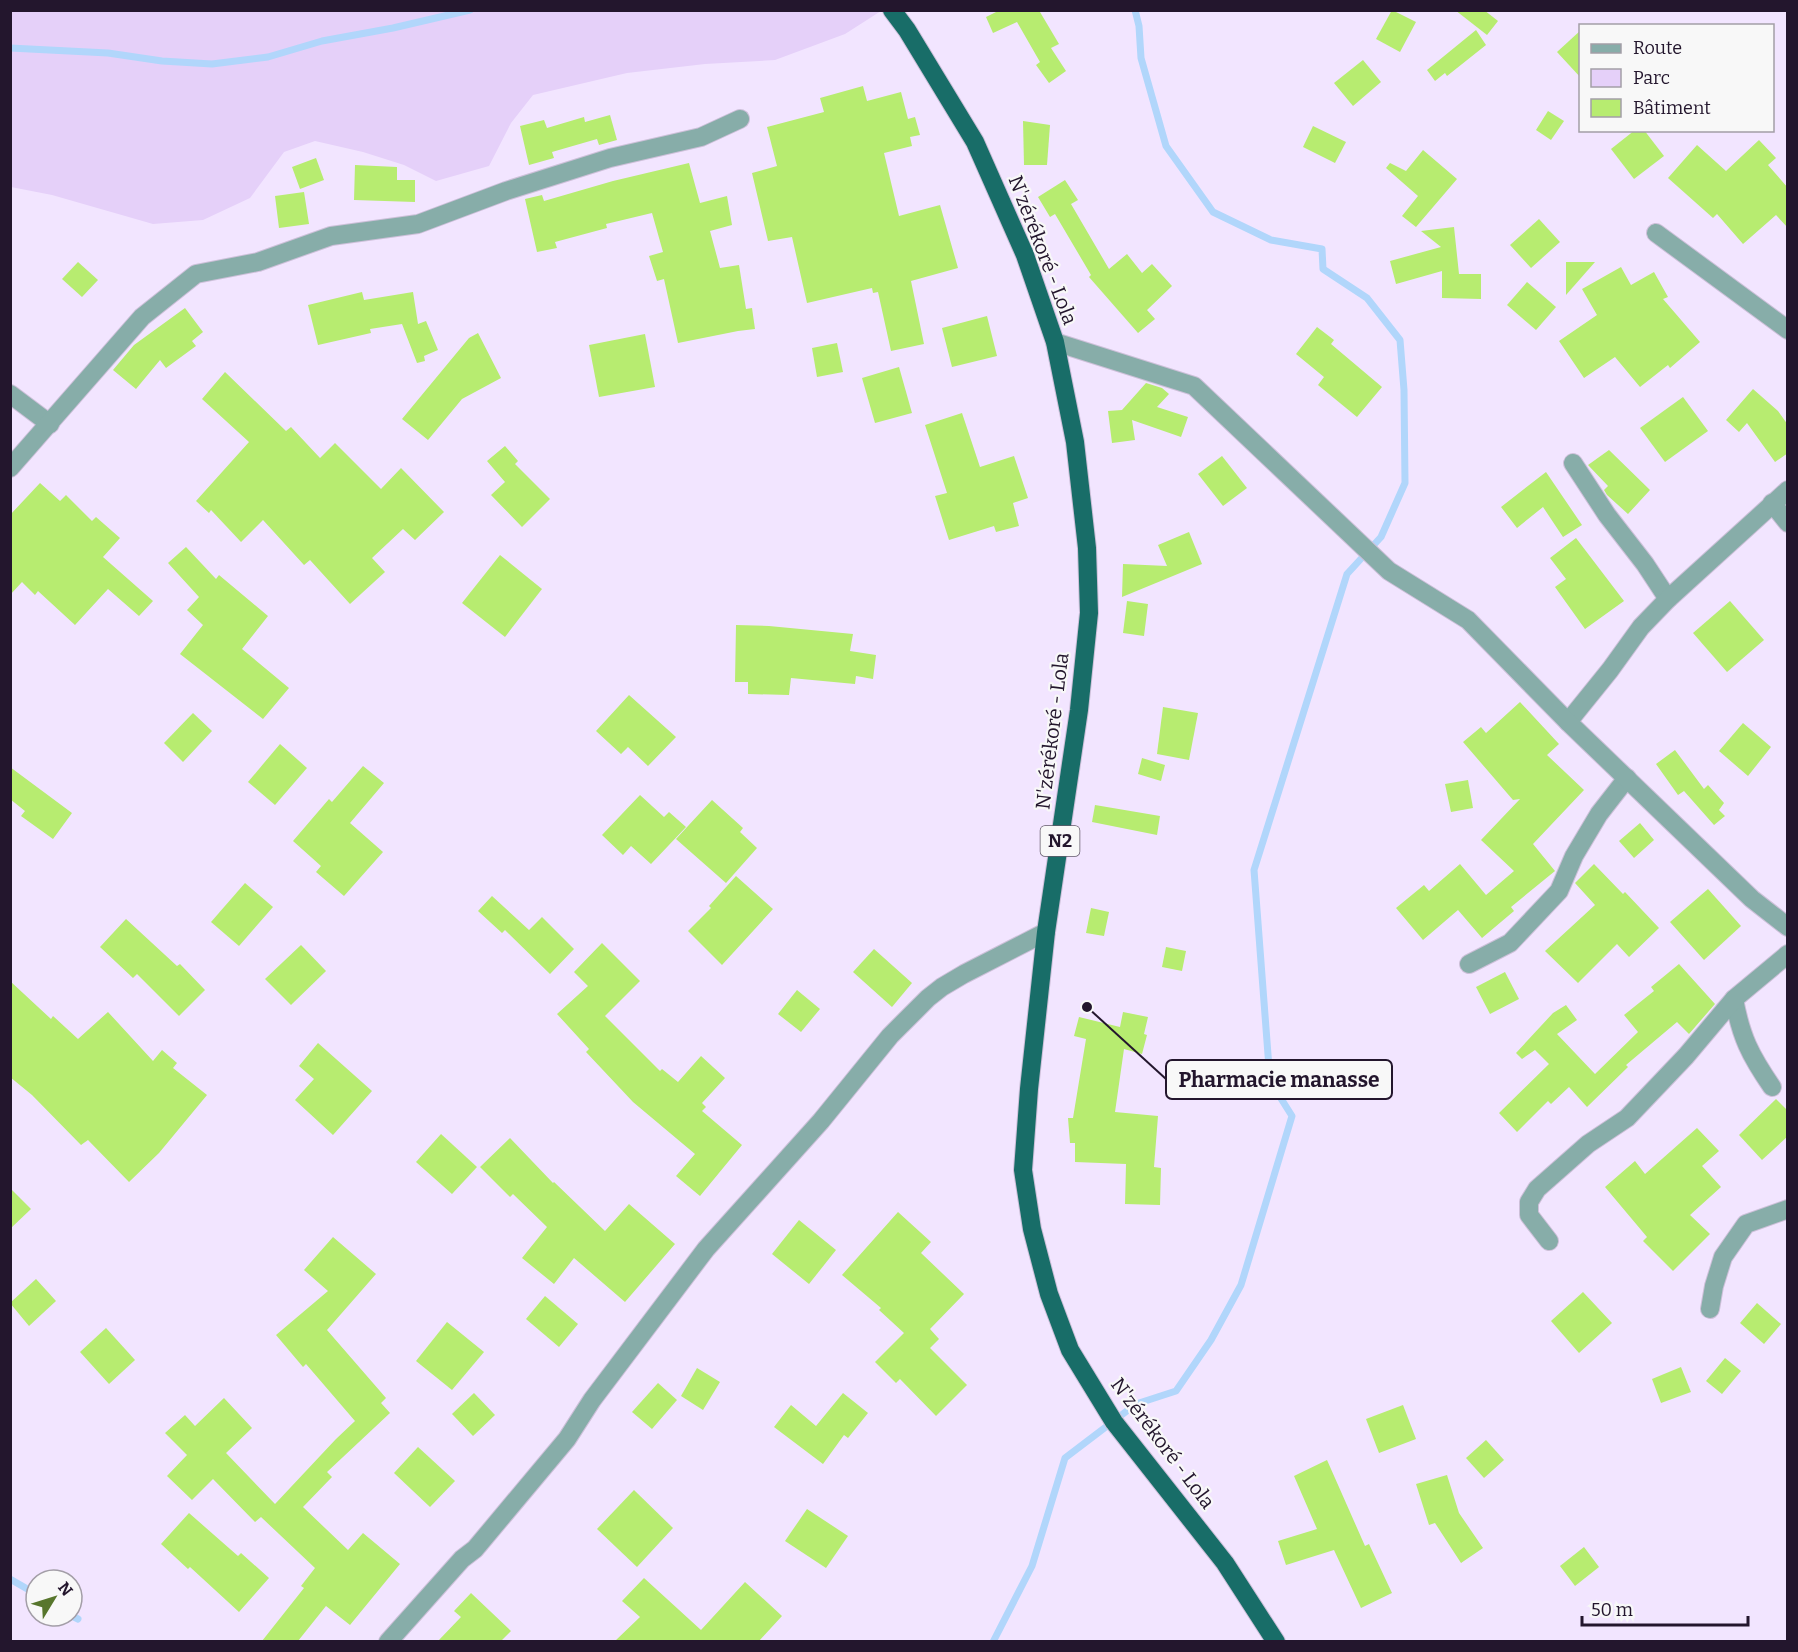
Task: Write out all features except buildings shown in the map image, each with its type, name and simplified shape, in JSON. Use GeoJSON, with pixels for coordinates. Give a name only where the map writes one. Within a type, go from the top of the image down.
{"type":"FeatureCollection","features":[{"type":"Feature","properties":{"kind":"highway","name":"N'zérékoré - Lola"},"geometry":{"type":"LineString","coordinates":[[892,10],[907,30],[975,142],[1025,255],[1055,342],[1075,442],[1087,548],[1089,613],[1080,710],[1046,932],[1029,1089],[1023,1170],[1032,1229],[1049,1294],[1070,1350],[1114,1422],[1225,1563],[1276,1641]]}},
{"type":"Feature","properties":{"kind":"street"},"geometry":{"type":"LineString","coordinates":[[10,468],[142,317],[196,274],[258,262],[331,236],[417,224],[506,191],[610,158],[701,137],[740,119]]}},
{"type":"Feature","properties":{"kind":"street"},"geometry":{"type":"LineString","coordinates":[[1656,233],[1788,330]]}},
{"type":"Feature","properties":{"kind":"street"},"geometry":{"type":"LineString","coordinates":[[1055,342],[1194,386],[1389,571],[1468,620],[1568,722],[1752,900],[1788,927]]}},
{"type":"Feature","properties":{"kind":"street"},"geometry":{"type":"LineString","coordinates":[[10,394],[50,424]]}},
{"type":"Feature","properties":{"kind":"street"},"geometry":{"type":"LineString","coordinates":[[1573,463],[1607,515],[1645,564],[1668,599]]}},
{"type":"Feature","properties":{"kind":"street"},"geometry":{"type":"LineString","coordinates":[[1568,722],[1641,627],[1668,599],[1788,490]]}},
{"type":"Feature","properties":{"kind":"street"},"geometry":{"type":"LineString","coordinates":[[1772,503],[1788,523]]}},
{"type":"Feature","properties":{"kind":"street"},"geometry":{"type":"LineString","coordinates":[[1470,964],[1510,944],[1559,891],[1574,856],[1599,814],[1627,778]]}},
{"type":"Feature","properties":{"kind":"street"},"geometry":{"type":"LineString","coordinates":[[388,1641],[462,1559],[475,1549],[567,1439],[592,1400],[706,1249],[820,1121],[890,1036],[942,987],[1046,932]]}},
{"type":"Feature","properties":{"kind":"street"},"geometry":{"type":"LineString","coordinates":[[1549,1241],[1529,1215],[1529,1202],[1537,1189],[1588,1144],[1627,1118],[1686,1056],[1734,999],[1788,954]]}},
{"type":"Feature","properties":{"kind":"street"},"geometry":{"type":"LineString","coordinates":[[1734,999],[1743,1036],[1754,1061],[1772,1087]]}},
{"type":"Feature","properties":{"kind":"street"},"geometry":{"type":"LineString","coordinates":[[1710,1310],[1714,1286],[1723,1257],[1746,1224],[1788,1209]]}},
{"type":"Feature","properties":{"kind":"green space"},"geometry":{"type":"Polygon","coordinates":[[[11,10],[881,11],[845,34],[775,60],[705,64],[627,73],[533,95],[511,123],[489,166],[436,181],[404,165],[363,152],[315,141],[284,152],[250,198],[203,220],[153,224],[52,195],[11,187],[11,10]]]}},
{"type":"Feature","properties":{"kind":"waterway"},"geometry":{"type":"LineString","coordinates":[[10,48],[108,53],[162,61],[212,64],[268,57],[322,41],[393,28],[470,10]]}},
{"type":"Feature","properties":{"kind":"waterway"},"geometry":{"type":"LineString","coordinates":[[993,1642],[1032,1566],[1065,1458],[1136,1404],[1176,1391],[1211,1340],[1241,1285],[1292,1116],[1270,1081],[1254,870],[1347,574],[1381,537],[1405,483],[1404,390],[1400,340],[1367,298],[1323,269],[1322,249],[1271,240],[1213,212],[1166,146],[1141,58],[1139,26],[1135,10]]}},
{"type":"Feature","properties":{"kind":"waterway"},"geometry":{"type":"LineString","coordinates":[[10,1579],[24,1587]]}},
{"type":"Feature","properties":{"kind":"place","name":"Pharmacie manasse"},"geometry":{"type":"Point","coordinates":[1087,1007]}}]}
